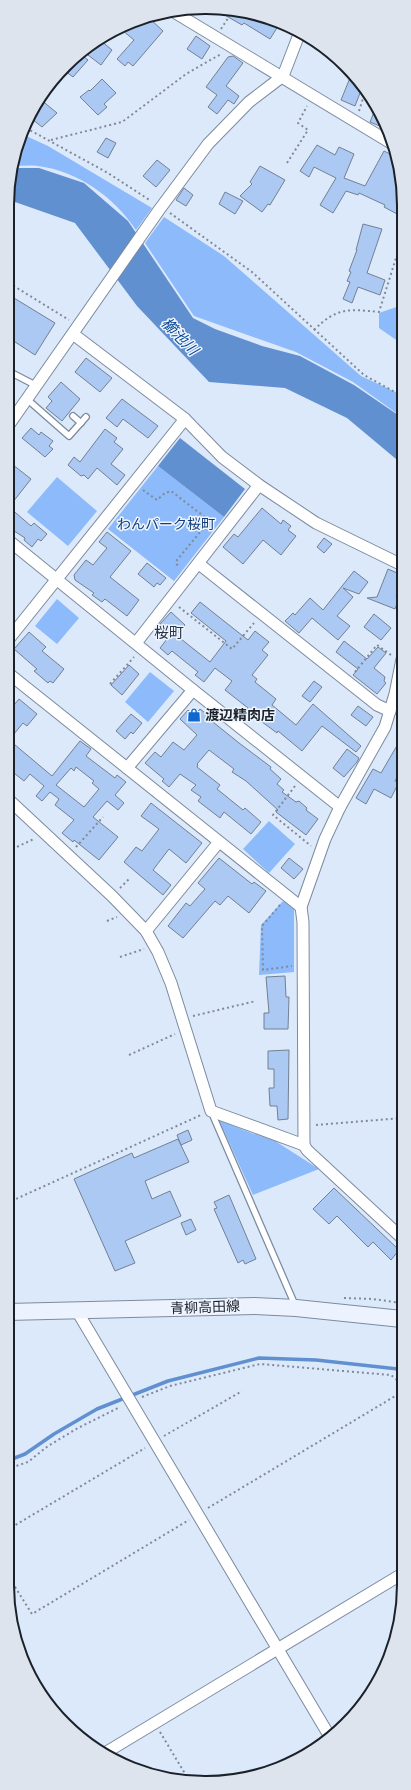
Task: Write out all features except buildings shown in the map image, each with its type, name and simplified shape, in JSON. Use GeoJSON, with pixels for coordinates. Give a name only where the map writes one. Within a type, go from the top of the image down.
{"type":"FeatureCollection","features":[{"type":"Feature","properties":{"kind":"main road","name":"青柳高田線"},"geometry":{"type":"LineString","coordinates":[[14,1312],[255,1306],[296,1308],[397,1318]]}},
{"type":"Feature","properties":{"kind":"street"},"geometry":{"type":"LineString","coordinates":[[181,16],[283,76],[313,97],[385,140]]}},
{"type":"Feature","properties":{"kind":"street"},"geometry":{"type":"LineString","coordinates":[[14,418],[160,208],[208,144],[249,102],[283,76],[298,38]]}},
{"type":"Feature","properties":{"kind":"street"},"geometry":{"type":"LineString","coordinates":[[78,326],[185,419],[222,457],[259,485],[316,523],[397,562]]}},
{"type":"Feature","properties":{"kind":"street"},"geometry":{"type":"LineString","coordinates":[[14,632],[185,419]]}},
{"type":"Feature","properties":{"kind":"street"},"geometry":{"type":"LineString","coordinates":[[139,645],[170,600],[259,485]]}},
{"type":"Feature","properties":{"kind":"street"},"geometry":{"type":"LineString","coordinates":[[14,545],[340,807]]}},
{"type":"Feature","properties":{"kind":"street"},"geometry":{"type":"LineString","coordinates":[[199,564],[377,705],[390,711]]}},
{"type":"Feature","properties":{"kind":"street"},"geometry":{"type":"LineString","coordinates":[[14,678],[301,907]]}},
{"type":"Feature","properties":{"kind":"street"},"geometry":{"type":"LineString","coordinates":[[397,682],[385,727],[340,807],[320,853],[301,907],[304,965],[304,1145],[307,1150],[397,1233]]}},
{"type":"Feature","properties":{"kind":"street"},"geometry":{"type":"LineString","coordinates":[[127,768],[193,690]]}},
{"type":"Feature","properties":{"kind":"street"},"geometry":{"type":"LineString","coordinates":[[14,804],[146,931],[154,945],[171,984],[210,1111],[304,1145]]}},
{"type":"Feature","properties":{"kind":"street"},"geometry":{"type":"LineString","coordinates":[[146,931],[219,842]]}},
{"type":"Feature","properties":{"kind":"street"},"geometry":{"type":"LineString","coordinates":[[77,1311],[327,1732]]}},
{"type":"Feature","properties":{"kind":"street"},"geometry":{"type":"LineString","coordinates":[[110,1750],[397,1577]]}},
{"type":"Feature","properties":{"kind":"lane"},"geometry":{"type":"LineString","coordinates":[[14,374],[37,386]]}},
{"type":"Feature","properties":{"kind":"lane"},"geometry":{"type":"LineString","coordinates":[[28,400],[69,436],[86,417]]}},
{"type":"Feature","properties":{"kind":"lane"},"geometry":{"type":"LineString","coordinates":[[73,416],[81,423]]}},
{"type":"Feature","properties":{"kind":"lane"},"geometry":{"type":"LineString","coordinates":[[210,1111],[296,1308]]}},
{"type":"Feature","properties":{"kind":"path"},"geometry":{"type":"LineString","coordinates":[[216,37],[230,16]]}},
{"type":"Feature","properties":{"kind":"path"},"geometry":{"type":"LineString","coordinates":[[50,140],[122,122],[186,74],[233,47]]}},
{"type":"Feature","properties":{"kind":"path"},"geometry":{"type":"LineString","coordinates":[[287,163],[308,130],[298,123],[313,97]]}},
{"type":"Feature","properties":{"kind":"path"},"geometry":{"type":"LineString","coordinates":[[355,122],[363,97]]}},
{"type":"Feature","properties":{"kind":"path"},"geometry":{"type":"LineString","coordinates":[[30,130],[50,140],[160,208],[246,267],[364,375],[397,393]]}},
{"type":"Feature","properties":{"kind":"path"},"geometry":{"type":"LineString","coordinates":[[314,330],[327,318],[339,312],[354,310],[379,312],[397,255]]}},
{"type":"Feature","properties":{"kind":"path"},"geometry":{"type":"LineString","coordinates":[[14,286],[78,326]]}},
{"type":"Feature","properties":{"kind":"path"},"geometry":{"type":"LineString","coordinates":[[134,482],[158,500],[165,492],[171,491],[206,518],[206,525],[176,563],[190,576]]}},
{"type":"Feature","properties":{"kind":"path"},"geometry":{"type":"LineString","coordinates":[[170,600],[232,649],[261,614]]}},
{"type":"Feature","properties":{"kind":"path"},"geometry":{"type":"LineString","coordinates":[[110,684],[139,645]]}},
{"type":"Feature","properties":{"kind":"path"},"geometry":{"type":"LineString","coordinates":[[347,681],[377,645],[397,658]]}},
{"type":"Feature","properties":{"kind":"path"},"geometry":{"type":"LineString","coordinates":[[303,777],[273,815],[320,853]]}},
{"type":"Feature","properties":{"kind":"path"},"geometry":{"type":"LineString","coordinates":[[69,856],[103,817]]}},
{"type":"Feature","properties":{"kind":"path"},"geometry":{"type":"LineString","coordinates":[[14,848],[33,840]]}},
{"type":"Feature","properties":{"kind":"path"},"geometry":{"type":"LineString","coordinates":[[290,898],[283,902],[262,926],[263,970],[304,965]]}},
{"type":"Feature","properties":{"kind":"path"},"geometry":{"type":"LineString","coordinates":[[120,957],[154,945]]}},
{"type":"Feature","properties":{"kind":"path"},"geometry":{"type":"LineString","coordinates":[[182,1019],[256,1001]]}},
{"type":"Feature","properties":{"kind":"path"},"geometry":{"type":"LineString","coordinates":[[129,1055],[185,1030]]}},
{"type":"Feature","properties":{"kind":"path"},"geometry":{"type":"LineString","coordinates":[[14,1200],[210,1111]]}},
{"type":"Feature","properties":{"kind":"path"},"geometry":{"type":"LineString","coordinates":[[326,1125],[397,1118]]}},
{"type":"Feature","properties":{"kind":"path"},"geometry":{"type":"LineString","coordinates":[[14,1467],[28,1462],[48,1446],[78,1428],[130,1402],[170,1386],[260,1364],[391,1375],[397,1380]]}},
{"type":"Feature","properties":{"kind":"path"},"geometry":{"type":"LineString","coordinates":[[14,1526],[242,1390]]}},
{"type":"Feature","properties":{"kind":"path"},"geometry":{"type":"LineString","coordinates":[[154,1723],[186,1775]]}},
{"type":"Feature","properties":{"kind":"green space"},"geometry":{"type":"Polygon","coordinates":[[[27,136],[48,146],[152,208],[136,230],[117,207],[94,188],[67,173],[35,166],[18,166],[27,136]]]}},
{"type":"Feature","properties":{"kind":"green space"},"geometry":{"type":"Polygon","coordinates":[[[164,217],[224,256],[361,376],[397,393],[397,413],[353,382],[296,352],[194,316],[145,243],[164,217]]]}},
{"type":"Feature","properties":{"kind":"green space"},"geometry":{"type":"Polygon","coordinates":[[[397,307],[397,341],[379,328],[379,313],[397,307]]]}},
{"type":"Feature","properties":{"kind":"green space","name":"わんパーク桜町"},"geometry":{"type":"Polygon","coordinates":[[[158,466],[224,517],[174,581],[108,529],[158,466]]]}},
{"type":"Feature","properties":{"kind":"green space"},"geometry":{"type":"Polygon","coordinates":[[[57,477],[97,511],[68,546],[27,512],[57,477]]]}},
{"type":"Feature","properties":{"kind":"green space"},"geometry":{"type":"Polygon","coordinates":[[[57,599],[79,618],[57,644],[35,626],[57,599]]]}},
{"type":"Feature","properties":{"kind":"green space"},"geometry":{"type":"Polygon","coordinates":[[[150,672],[174,691],[148,722],[125,702],[150,672]]]}},
{"type":"Feature","properties":{"kind":"green space"},"geometry":{"type":"Polygon","coordinates":[[[269,821],[295,844],[269,873],[243,849],[269,821]]]}},
{"type":"Feature","properties":{"kind":"green space"},"geometry":{"type":"Polygon","coordinates":[[[283,901],[294,907],[294,972],[259,975],[261,925],[283,901]]]}},
{"type":"Feature","properties":{"kind":"green space"},"geometry":{"type":"Polygon","coordinates":[[[219,1120],[275,1141],[319,1169],[253,1195],[219,1120]]]}},
{"type":"Feature","properties":{"kind":"water","name":"櫛池川"},"geometry":{"type":"Polygon","coordinates":[[[18,168],[39,168],[84,183],[128,221],[193,318],[215,329],[262,346],[300,356],[354,385],[397,414],[397,460],[347,418],[285,388],[209,382],[137,306],[75,223],[15,202],[14,193],[18,168]]]}},
{"type":"Feature","properties":{"kind":"water"},"geometry":{"type":"Polygon","coordinates":[[[180,438],[245,489],[224,517],[158,466],[180,438]]]}},
{"type":"Feature","properties":{"kind":"waterway"},"geometry":{"type":"LineString","coordinates":[[14,1458],[25,1454],[54,1434],[97,1409],[168,1381],[259,1358],[316,1360],[397,1369]]}},
{"type":"Feature","properties":{"kind":"place","name":"渡辺精肉店"},"geometry":{"type":"Point","coordinates":[194,715]}},
{"type":"Feature","properties":{"kind":"district","name":"桜町"},"geometry":{"type":"Point","coordinates":[169,632]}}]}
